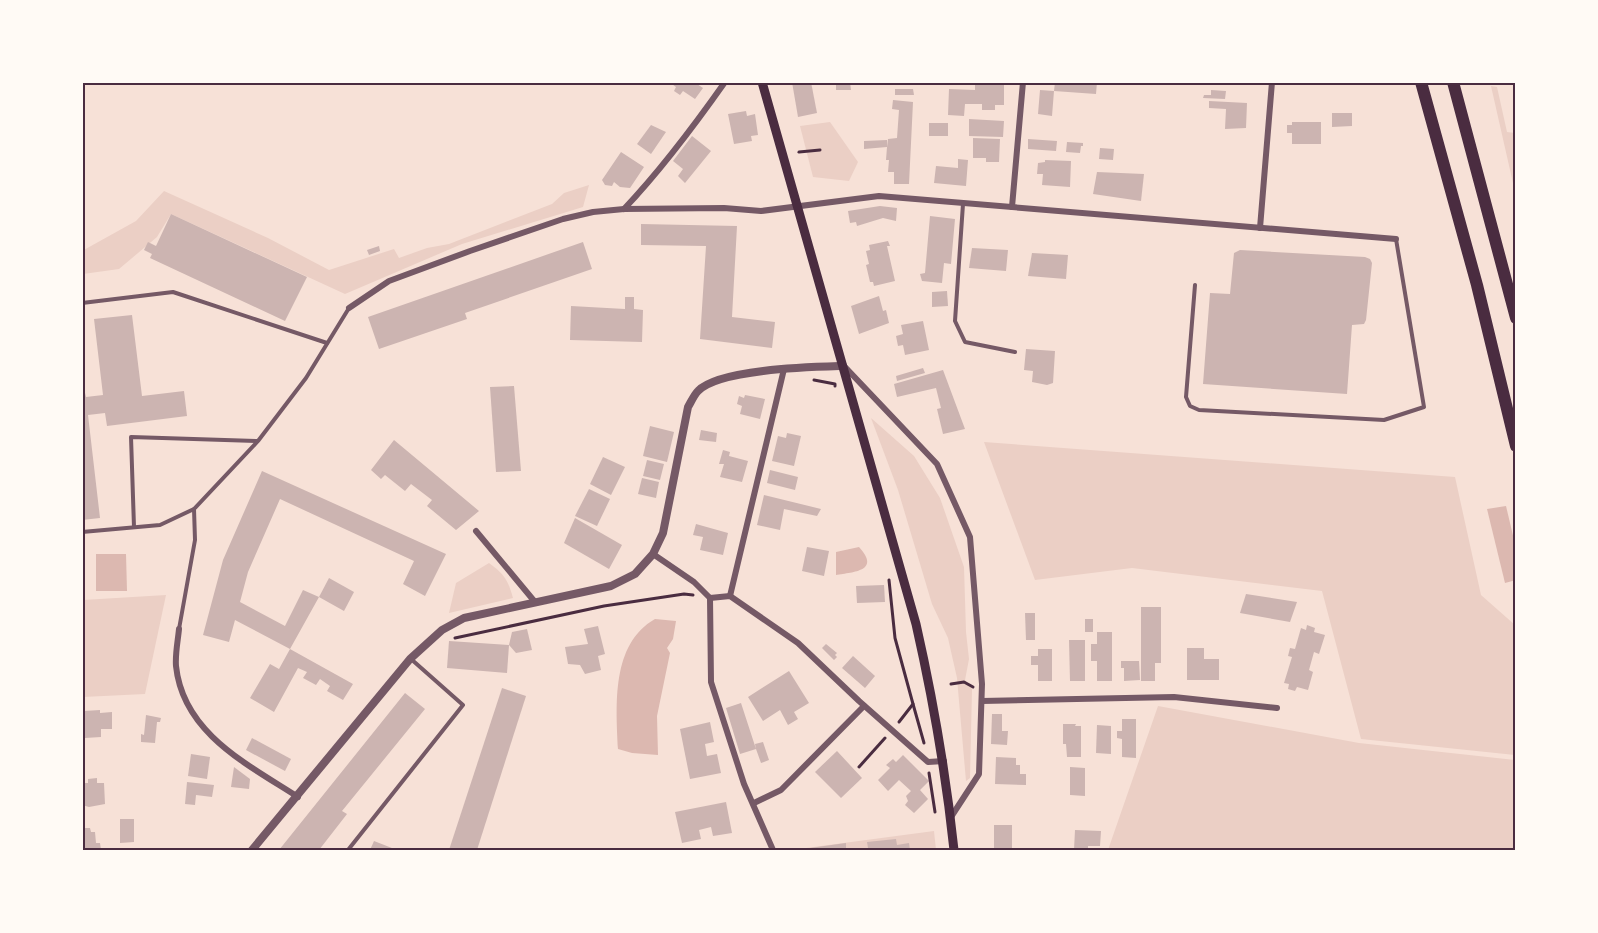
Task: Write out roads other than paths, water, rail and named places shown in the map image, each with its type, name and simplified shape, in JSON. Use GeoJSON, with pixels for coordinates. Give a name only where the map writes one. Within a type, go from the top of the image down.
{"type":"FeatureCollection","features":[{"type":"Feature","properties":{"kind":"highway"},"geometry":{"type":"LineString","coordinates":[[1421,82],[1477,285],[1515,446]]}},
{"type":"Feature","properties":{"kind":"highway"},"geometry":{"type":"LineString","coordinates":[[1453,82],[1515,318]]}},
{"type":"Feature","properties":{"kind":"main road"},"geometry":{"type":"LineString","coordinates":[[762,82],[916,624],[931,688],[944,761],[954,850]]}},
{"type":"Feature","properties":{"kind":"street"},"geometry":{"type":"LineString","coordinates":[[624,209],[643,189],[725,82]]}},
{"type":"Feature","properties":{"kind":"street"},"geometry":{"type":"LineString","coordinates":[[1012,207],[1023,82]]}},
{"type":"Feature","properties":{"kind":"street"},"geometry":{"type":"LineString","coordinates":[[1260,228],[1272,82]]}},
{"type":"Feature","properties":{"kind":"street"},"geometry":{"type":"LineString","coordinates":[[349,308],[389,280],[563,219],[593,212],[624,209],[724,208],[761,211],[879,196],[1396,239]]}},
{"type":"Feature","properties":{"kind":"street"},"geometry":{"type":"LineString","coordinates":[[252,850],[410,659],[442,630],[464,618],[611,586],[635,574],[653,554],[663,534],[688,407],[699,390],[720,379],[784,369],[843,366],[937,464],[970,537],[982,701],[979,774],[951,818]]}},
{"type":"Feature","properties":{"kind":"street"},"geometry":{"type":"LineString","coordinates":[[730,596],[784,369]]}},
{"type":"Feature","properties":{"kind":"street"},"geometry":{"type":"LineString","coordinates":[[476,531],[535,602]]}},
{"type":"Feature","properties":{"kind":"street"},"geometry":{"type":"LineString","coordinates":[[653,554],[694,582],[710,598],[711,682],[744,784],[773,850]]}},
{"type":"Feature","properties":{"kind":"street"},"geometry":{"type":"LineString","coordinates":[[710,598],[730,596],[798,643],[864,706],[928,762],[944,761]]}},
{"type":"Feature","properties":{"kind":"street"},"geometry":{"type":"LineString","coordinates":[[179,629],[176,663],[179,685],[187,705],[201,726],[228,752],[298,797]]}},
{"type":"Feature","properties":{"kind":"street"},"geometry":{"type":"LineString","coordinates":[[982,701],[1174,697],[1277,708]]}},
{"type":"Feature","properties":{"kind":"street"},"geometry":{"type":"LineString","coordinates":[[754,803],[781,790],[864,706]]}},
{"type":"Feature","properties":{"kind":"lane"},"geometry":{"type":"LineString","coordinates":[[963,204],[955,321],[965,342],[1015,352]]}},
{"type":"Feature","properties":{"kind":"lane"},"geometry":{"type":"LineString","coordinates":[[1195,285],[1186,397],[1190,406],[1199,410],[1384,420],[1424,407],[1396,239]]}},
{"type":"Feature","properties":{"kind":"lane"},"geometry":{"type":"LineString","coordinates":[[82,303],[173,292],[327,343]]}},
{"type":"Feature","properties":{"kind":"lane"},"geometry":{"type":"LineString","coordinates":[[82,532],[160,525],[194,509],[258,441],[306,378],[349,308]]}},
{"type":"Feature","properties":{"kind":"lane"},"geometry":{"type":"LineString","coordinates":[[134,527],[130,437],[258,441]]}},
{"type":"Feature","properties":{"kind":"lane"},"geometry":{"type":"LineString","coordinates":[[179,629],[195,540],[194,509]]}},
{"type":"Feature","properties":{"kind":"lane"},"geometry":{"type":"LineString","coordinates":[[348,850],[463,705],[410,659]]}}]}
